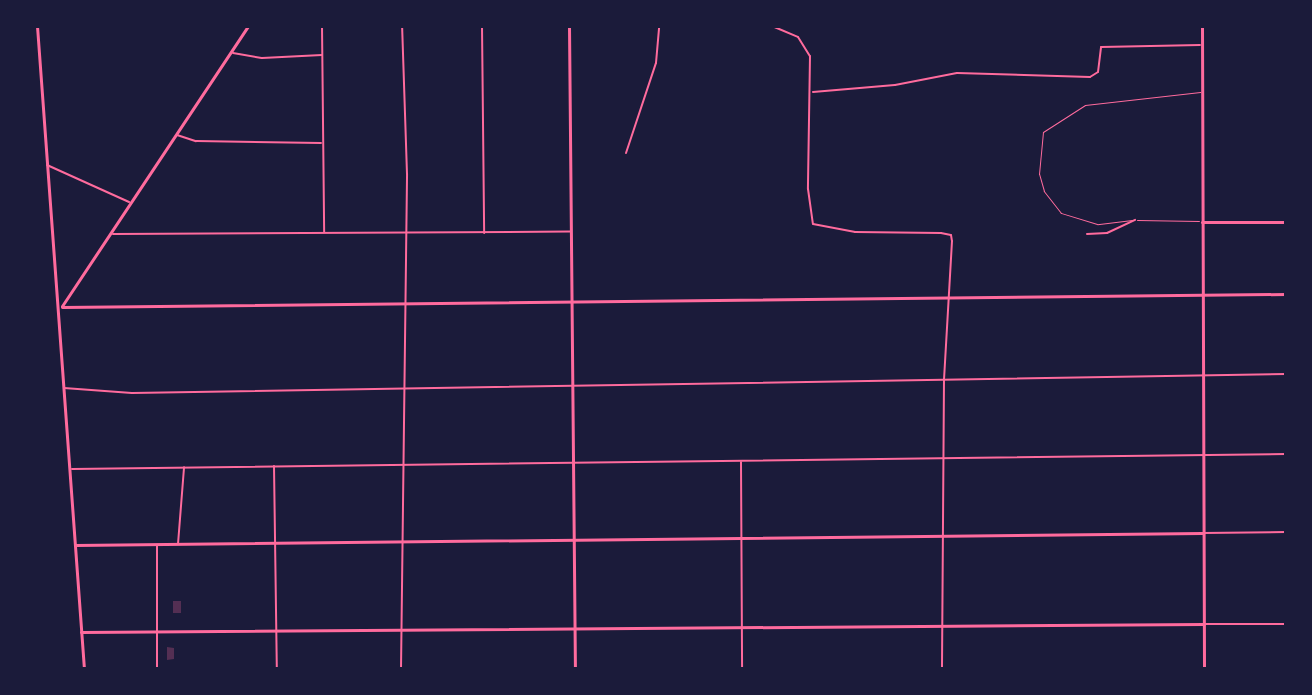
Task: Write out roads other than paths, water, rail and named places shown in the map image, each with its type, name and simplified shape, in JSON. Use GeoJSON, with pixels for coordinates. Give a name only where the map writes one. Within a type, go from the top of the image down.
{"type":"FeatureCollection","features":[{"type":"Feature","properties":{"kind":"street"},"geometry":{"type":"LineString","coordinates":[[37,26],[84,669]]}},
{"type":"Feature","properties":{"kind":"street"},"geometry":{"type":"LineString","coordinates":[[60,309],[248,26]]}},
{"type":"Feature","properties":{"kind":"street"},"geometry":{"type":"LineString","coordinates":[[322,26],[324,234]]}},
{"type":"Feature","properties":{"kind":"street"},"geometry":{"type":"LineString","coordinates":[[401,669],[404,306],[402,26]]}},
{"type":"Feature","properties":{"kind":"street"},"geometry":{"type":"LineString","coordinates":[[482,26],[484,234]]}},
{"type":"Feature","properties":{"kind":"street"},"geometry":{"type":"LineString","coordinates":[[569,26],[575,669]]}},
{"type":"Feature","properties":{"kind":"street"},"geometry":{"type":"LineString","coordinates":[[626,153],[656,63],[659,26]]}},
{"type":"Feature","properties":{"kind":"street"},"geometry":{"type":"LineString","coordinates":[[772,26],[798,37],[808,47],[811,92],[807,179],[813,224],[951,235],[944,379],[942,669]]}},
{"type":"Feature","properties":{"kind":"street"},"geometry":{"type":"LineString","coordinates":[[1202,26],[1200,294],[1204,669]]}},
{"type":"Feature","properties":{"kind":"street"},"geometry":{"type":"LineString","coordinates":[[811,92],[895,85],[957,73],[1090,77],[1098,72],[1101,47],[1202,45]]}},
{"type":"Feature","properties":{"kind":"street"},"geometry":{"type":"LineString","coordinates":[[230,52],[262,58],[323,55]]}},
{"type":"Feature","properties":{"kind":"street"},"geometry":{"type":"LineString","coordinates":[[175,134],[196,141],[322,143]]}},
{"type":"Feature","properties":{"kind":"street"},"geometry":{"type":"LineString","coordinates":[[46,165],[129,202]]}},
{"type":"Feature","properties":{"kind":"street"},"geometry":{"type":"LineString","coordinates":[[1087,234],[1107,233],[1135,220]]}},
{"type":"Feature","properties":{"kind":"street"},"geometry":{"type":"LineString","coordinates":[[1202,222],[1286,222]]}},
{"type":"Feature","properties":{"kind":"street"},"geometry":{"type":"LineString","coordinates":[[109,234],[571,232]]}},
{"type":"Feature","properties":{"kind":"street"},"geometry":{"type":"LineString","coordinates":[[60,309],[1286,294]]}},
{"type":"Feature","properties":{"kind":"street"},"geometry":{"type":"LineString","coordinates":[[62,388],[132,393],[1286,374]]}},
{"type":"Feature","properties":{"kind":"street"},"geometry":{"type":"LineString","coordinates":[[69,469],[1286,454]]}},
{"type":"Feature","properties":{"kind":"street"},"geometry":{"type":"LineString","coordinates":[[741,460],[744,541],[742,669]]}},
{"type":"Feature","properties":{"kind":"street"},"geometry":{"type":"LineString","coordinates":[[274,465],[277,669]]}},
{"type":"Feature","properties":{"kind":"street"},"geometry":{"type":"LineString","coordinates":[[178,545],[184,467]]}},
{"type":"Feature","properties":{"kind":"street"},"geometry":{"type":"LineString","coordinates":[[75,545],[744,541],[1286,532]]}},
{"type":"Feature","properties":{"kind":"street"},"geometry":{"type":"LineString","coordinates":[[157,545],[157,669]]}},
{"type":"Feature","properties":{"kind":"street"},"geometry":{"type":"LineString","coordinates":[[81,632],[1286,624]]}},
{"type":"Feature","properties":{"kind":"lane"},"geometry":{"type":"LineString","coordinates":[[1202,92],[1085,105],[1043,132],[1039,174],[1044,191],[1061,213],[1097,224],[1135,220],[1202,222]]}}]}
